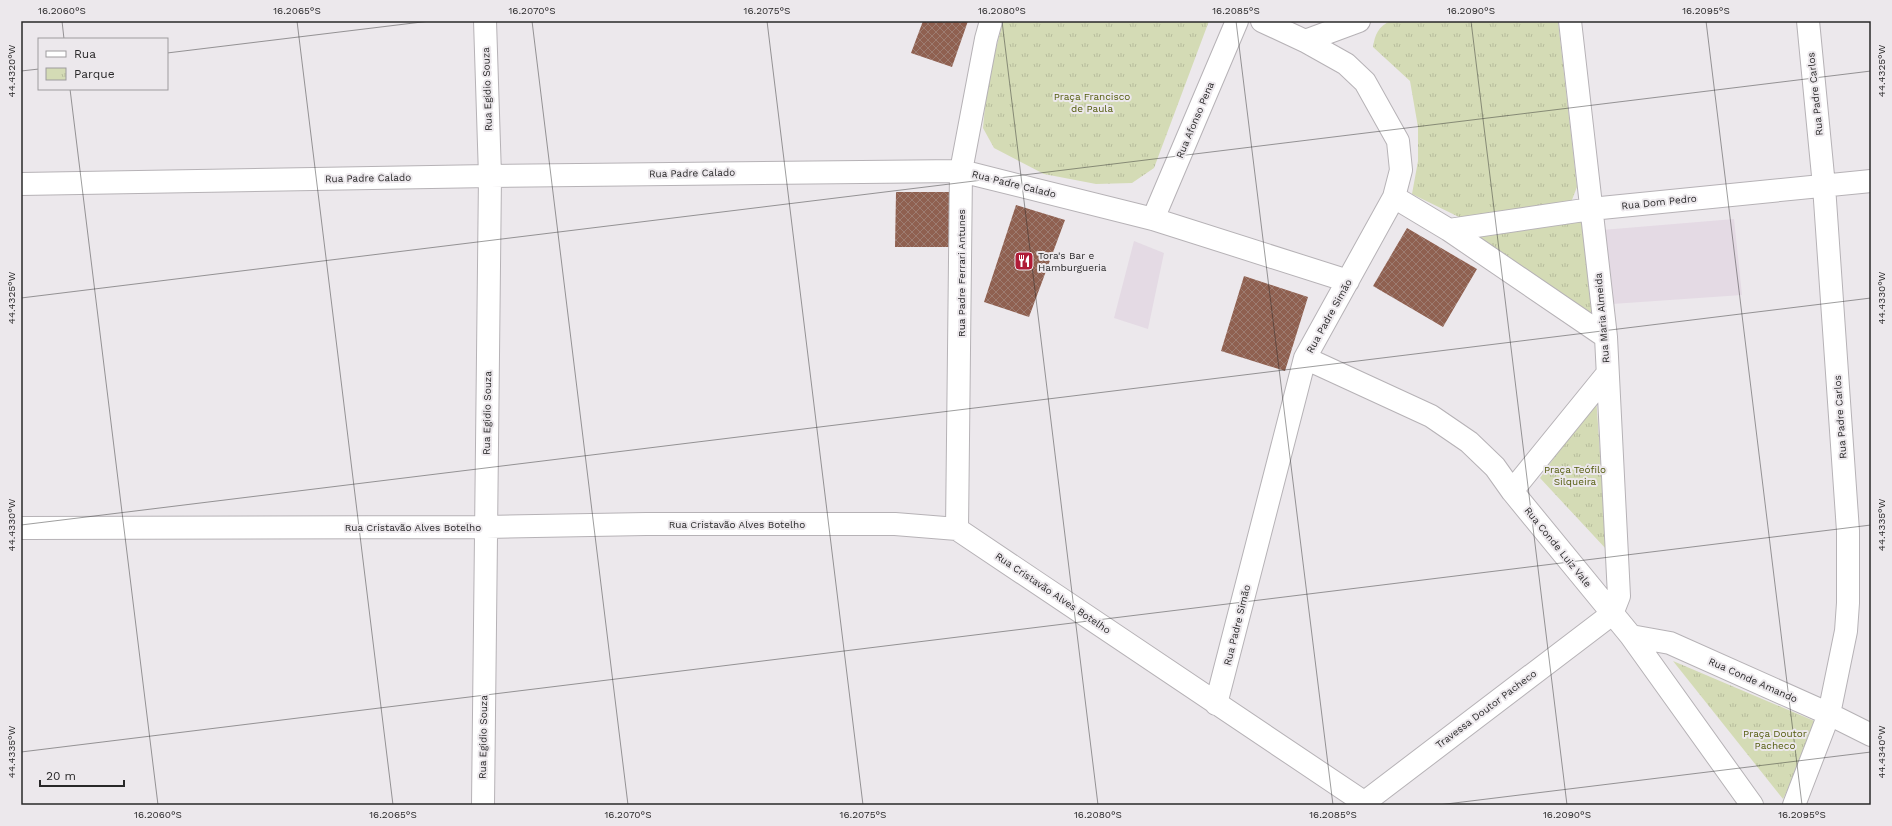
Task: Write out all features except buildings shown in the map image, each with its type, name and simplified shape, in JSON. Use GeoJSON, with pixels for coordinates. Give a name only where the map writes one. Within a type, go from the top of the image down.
{"type":"FeatureCollection","features":[{"type":"Feature","properties":{"kind":"street","name":"Rua Egidio Souza"},"geometry":{"type":"LineString","coordinates":[[483,805],[490,176],[485,21]]}},
{"type":"Feature","properties":{"kind":"street","name":"Rua Padre Ferrari Antunes"},"geometry":{"type":"LineString","coordinates":[[957,529],[961,170],[984,47],[991,21]]}},
{"type":"Feature","properties":{"kind":"street","name":"Rua Afonso Pena"},"geometry":{"type":"LineString","coordinates":[[1153,219],[1237,21]]}},
{"type":"Feature","properties":{"kind":"street","name":"Rua Padre Simão"},"geometry":{"type":"LineString","coordinates":[[1216,704],[1305,358],[1394,197],[1401,170],[1398,141],[1365,82],[1346,64],[1306,41],[1262,21]]}},
{"type":"Feature","properties":{"kind":"street"},"geometry":{"type":"LineString","coordinates":[[1306,41],[1359,21]]}},
{"type":"Feature","properties":{"kind":"street","name":"Rua Maria Almeida"},"geometry":{"type":"LineString","coordinates":[[1570,21],[1606,337],[1619,596],[1612,614]]}},
{"type":"Feature","properties":{"kind":"street","name":"Rua Padre Carlos"},"geometry":{"type":"LineString","coordinates":[[1794,805],[1829,714],[1846,631],[1848,603],[1848,531],[1824,186],[1808,21]]}},
{"type":"Feature","properties":{"kind":"street","name":"Rua Padre Calado"},"geometry":{"type":"LineString","coordinates":[[21,184],[961,170],[1153,219],[1348,281]]}},
{"type":"Feature","properties":{"kind":"street","name":"Rua Dom Pedro"},"geometry":{"type":"LineString","coordinates":[[1448,230],[1591,209],[1871,181]]}},
{"type":"Feature","properties":{"kind":"street"},"geometry":{"type":"LineString","coordinates":[[1394,197],[1448,230],[1606,337]]}},
{"type":"Feature","properties":{"kind":"street","name":"Rua Conde Luiz Vale"},"geometry":{"type":"LineString","coordinates":[[1305,358],[1432,416],[1469,442],[1495,467],[1512,491],[1531,512],[1631,636],[1752,805]]}},
{"type":"Feature","properties":{"kind":"street"},"geometry":{"type":"LineString","coordinates":[[1512,491],[1607,374]]}},
{"type":"Feature","properties":{"kind":"street","name":"Rua Cristavão Alves Botelho"},"geometry":{"type":"LineString","coordinates":[[21,528],[895,524],[957,529],[1364,804]]}},
{"type":"Feature","properties":{"kind":"street","name":"Travessa Doutor Pacheco"},"geometry":{"type":"LineString","coordinates":[[1364,804],[1612,614]]}},
{"type":"Feature","properties":{"kind":"street","name":"Rua Conde Amando"},"geometry":{"type":"LineString","coordinates":[[1631,636],[1670,644],[1829,714],[1871,735]]}},
{"type":"Feature","properties":{"kind":"shaded area"},"geometry":{"type":"Polygon","coordinates":[[[1734,219],[1742,295],[1612,304],[1602,230],[1734,219]]]}},
{"type":"Feature","properties":{"kind":"shaded area"},"geometry":{"type":"Polygon","coordinates":[[[1134,241],[1164,253],[1148,329],[1114,318],[1134,241]]]}},
{"type":"Feature","properties":{"kind":"green space","name":"Praça Francisco de Paula"},"geometry":{"type":"Polygon","coordinates":[[[1003,21],[1209,21],[1154,168],[1132,183],[1096,184],[1044,174],[994,148],[983,128],[987,84],[1003,21]]]}},
{"type":"Feature","properties":{"kind":"green space"},"geometry":{"type":"Polygon","coordinates":[[[1391,21],[1558,21],[1577,187],[1570,205],[1461,218],[1412,194],[1418,161],[1418,127],[1410,81],[1373,47],[1380,28],[1391,21]]]}},
{"type":"Feature","properties":{"kind":"green space"},"geometry":{"type":"Polygon","coordinates":[[[1581,218],[1593,317],[1472,236],[1581,218]]]}},
{"type":"Feature","properties":{"kind":"green space","name":"Praça Teófilo Silqueira"},"geometry":{"type":"Polygon","coordinates":[[[1596,397],[1607,550],[1540,478],[1596,397]]]}},
{"type":"Feature","properties":{"kind":"green space","name":"Praça Doutor Pacheco"},"geometry":{"type":"Polygon","coordinates":[[[1673,661],[1819,723],[1783,799],[1673,661]]]}},
{"type":"Feature","properties":{"kind":"place","name":"Tora's Bar e Hamburgueria"},"geometry":{"type":"Point","coordinates":[1024,261]}}]}
